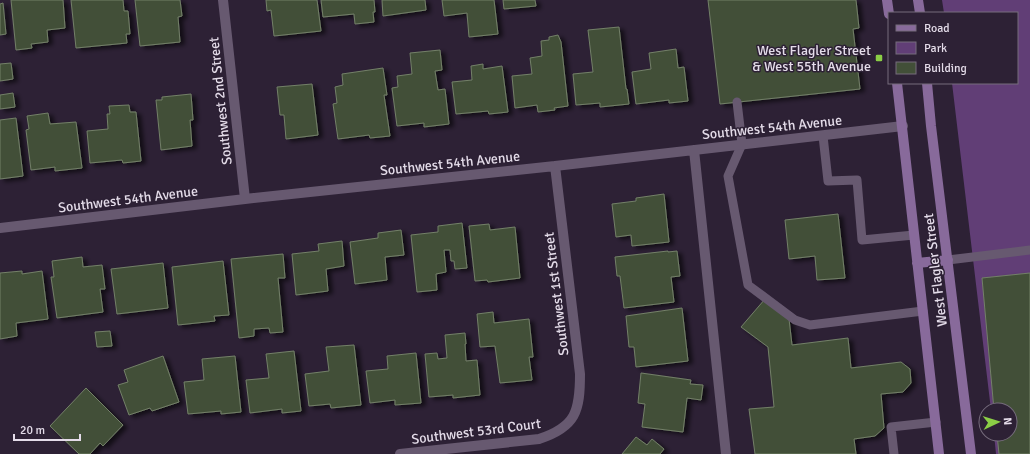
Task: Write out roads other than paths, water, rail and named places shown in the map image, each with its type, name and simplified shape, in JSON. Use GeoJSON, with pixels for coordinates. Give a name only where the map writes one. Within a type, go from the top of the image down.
{"type":"FeatureCollection","features":[{"type":"Feature","properties":{"kind":"main road"},"geometry":{"type":"LineString","coordinates":[[887,0],[889,12]]}},
{"type":"Feature","properties":{"kind":"main road"},"geometry":{"type":"LineString","coordinates":[[918,0],[920,12]]}},
{"type":"Feature","properties":{"kind":"main road","name":"West Flagler Street"},"geometry":{"type":"LineString","coordinates":[[897,84],[940,454]]}},
{"type":"Feature","properties":{"kind":"main road","name":"West Flagler Street"},"geometry":{"type":"LineString","coordinates":[[927,84],[972,454]]}},
{"type":"Feature","properties":{"kind":"main road"},"geometry":{"type":"LineString","coordinates":[[917,263],[948,260]]}},
{"type":"Feature","properties":{"kind":"street","name":"Southwest 2nd Street"},"geometry":{"type":"LineString","coordinates":[[223,0],[245,199]]}},
{"type":"Feature","properties":{"kind":"street","name":"Southwest 54th Avenue"},"geometry":{"type":"LineString","coordinates":[[0,228],[245,199],[555,166],[902,126]]}},
{"type":"Feature","properties":{"kind":"street"},"geometry":{"type":"LineString","coordinates":[[694,150],[726,454]]}},
{"type":"Feature","properties":{"kind":"street","name":"Southwest 1st Street"},"geometry":{"type":"LineString","coordinates":[[555,166],[580,374],[578,400],[576,410],[572,418]]}},
{"type":"Feature","properties":{"kind":"street","name":"Southwest 53rd Court"},"geometry":{"type":"LineString","coordinates":[[400,454],[539,440],[556,433],[572,418]]}},
{"type":"Feature","properties":{"kind":"lane"},"geometry":{"type":"LineString","coordinates":[[737,102],[742,144],[728,176],[748,285],[795,320],[810,325],[923,311]]}},
{"type":"Feature","properties":{"kind":"lane"},"geometry":{"type":"LineString","coordinates":[[823,136],[828,181],[857,180],[862,240],[914,235]]}},
{"type":"Feature","properties":{"kind":"lane"},"geometry":{"type":"LineString","coordinates":[[948,260],[1030,250]]}},
{"type":"Feature","properties":{"kind":"lane"},"geometry":{"type":"LineString","coordinates":[[894,454],[891,427],[936,422]]}},
{"type":"Feature","properties":{"kind":"place","name":"West Flagler Street & West 55th Avenue"},"geometry":{"type":"Point","coordinates":[879,58]}}]}
